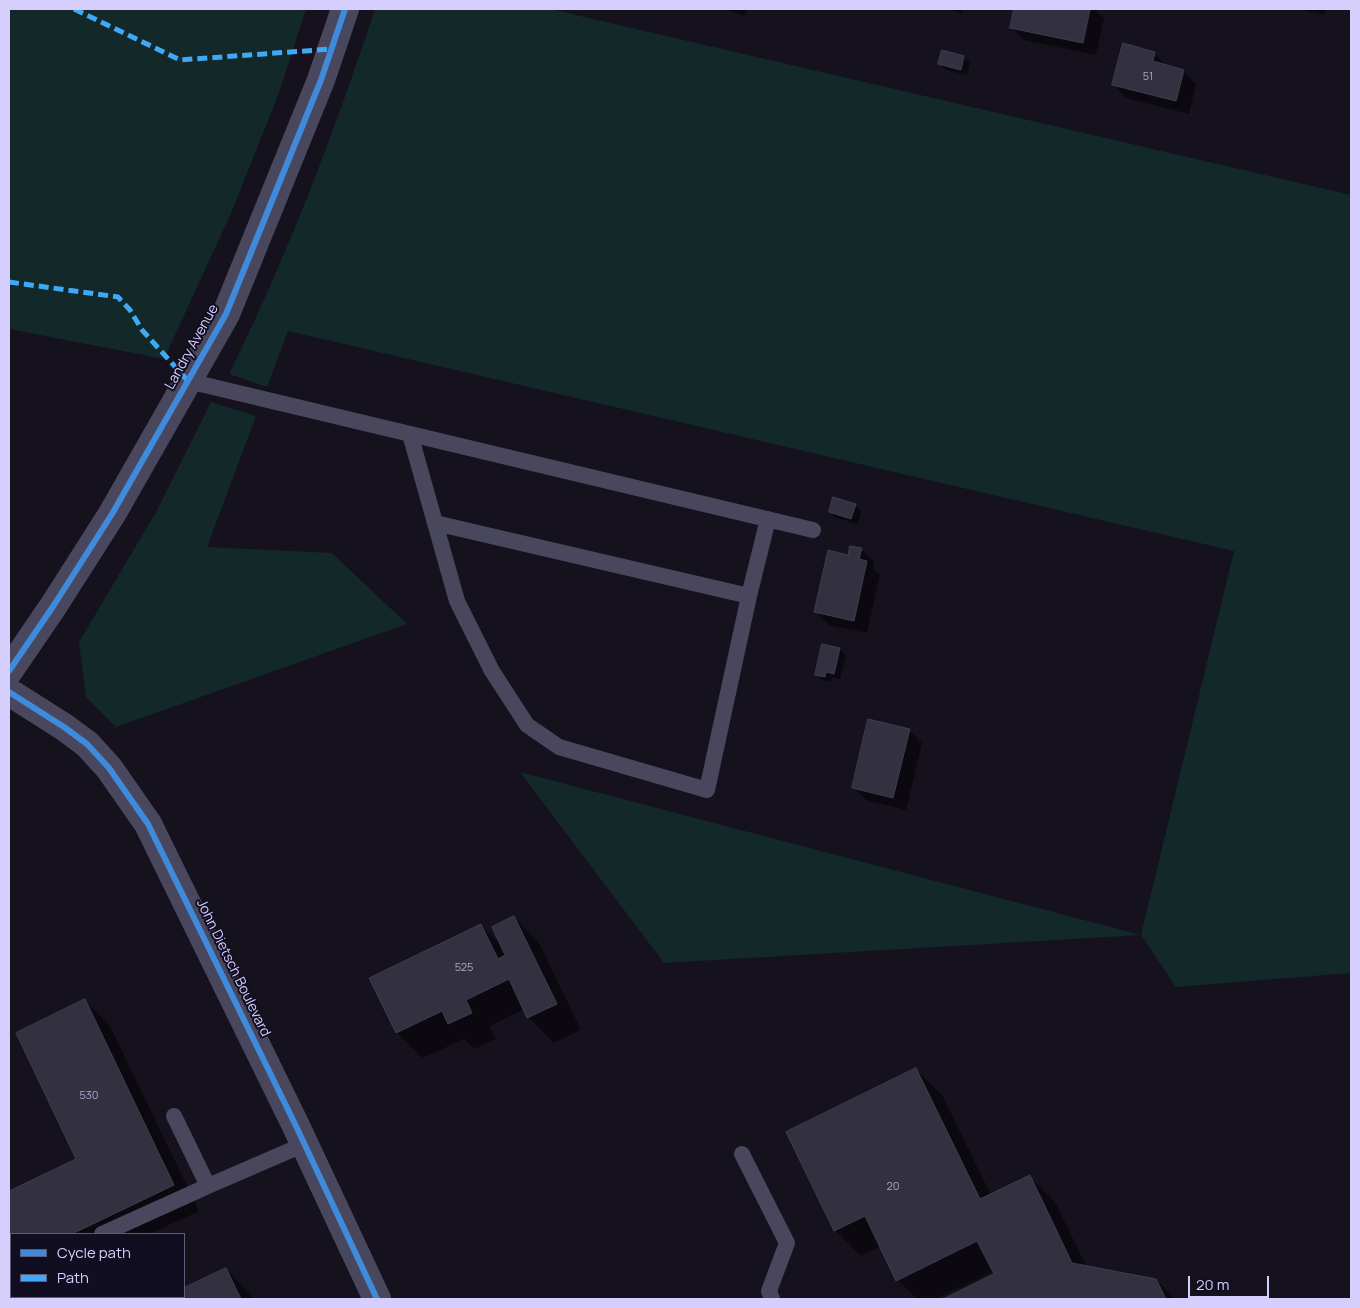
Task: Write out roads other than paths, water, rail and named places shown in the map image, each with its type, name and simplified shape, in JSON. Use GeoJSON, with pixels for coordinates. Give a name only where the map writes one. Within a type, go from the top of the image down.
{"type":"FeatureCollection","features":[{"type":"Feature","properties":{"kind":"street","name":"Landry Avenue"},"geometry":{"type":"LineString","coordinates":[[9,671],[112,514],[226,314],[321,80],[345,9]]}},
{"type":"Feature","properties":{"kind":"street","name":"John Dietsch Boulevard"},"geometry":{"type":"LineString","coordinates":[[9,692],[87,744],[109,768],[139,810],[152,832],[305,1144],[377,1299]]}},
{"type":"Feature","properties":{"kind":"lane"},"geometry":{"type":"LineString","coordinates":[[188,381],[812,530]]}},
{"type":"Feature","properties":{"kind":"lane"},"geometry":{"type":"LineString","coordinates":[[410,434],[458,601],[492,672],[527,725],[559,747],[707,790],[749,596],[768,519]]}},
{"type":"Feature","properties":{"kind":"lane"},"geometry":{"type":"LineString","coordinates":[[435,523],[749,596]]}},
{"type":"Feature","properties":{"kind":"lane"},"geometry":{"type":"LineString","coordinates":[[174,1116],[208,1186]]}},
{"type":"Feature","properties":{"kind":"lane"},"geometry":{"type":"LineString","coordinates":[[104,1233],[305,1144]]}},
{"type":"Feature","properties":{"kind":"lane"},"geometry":{"type":"LineString","coordinates":[[742,1154],[787,1243],[768,1291],[772,1299]]}}]}
